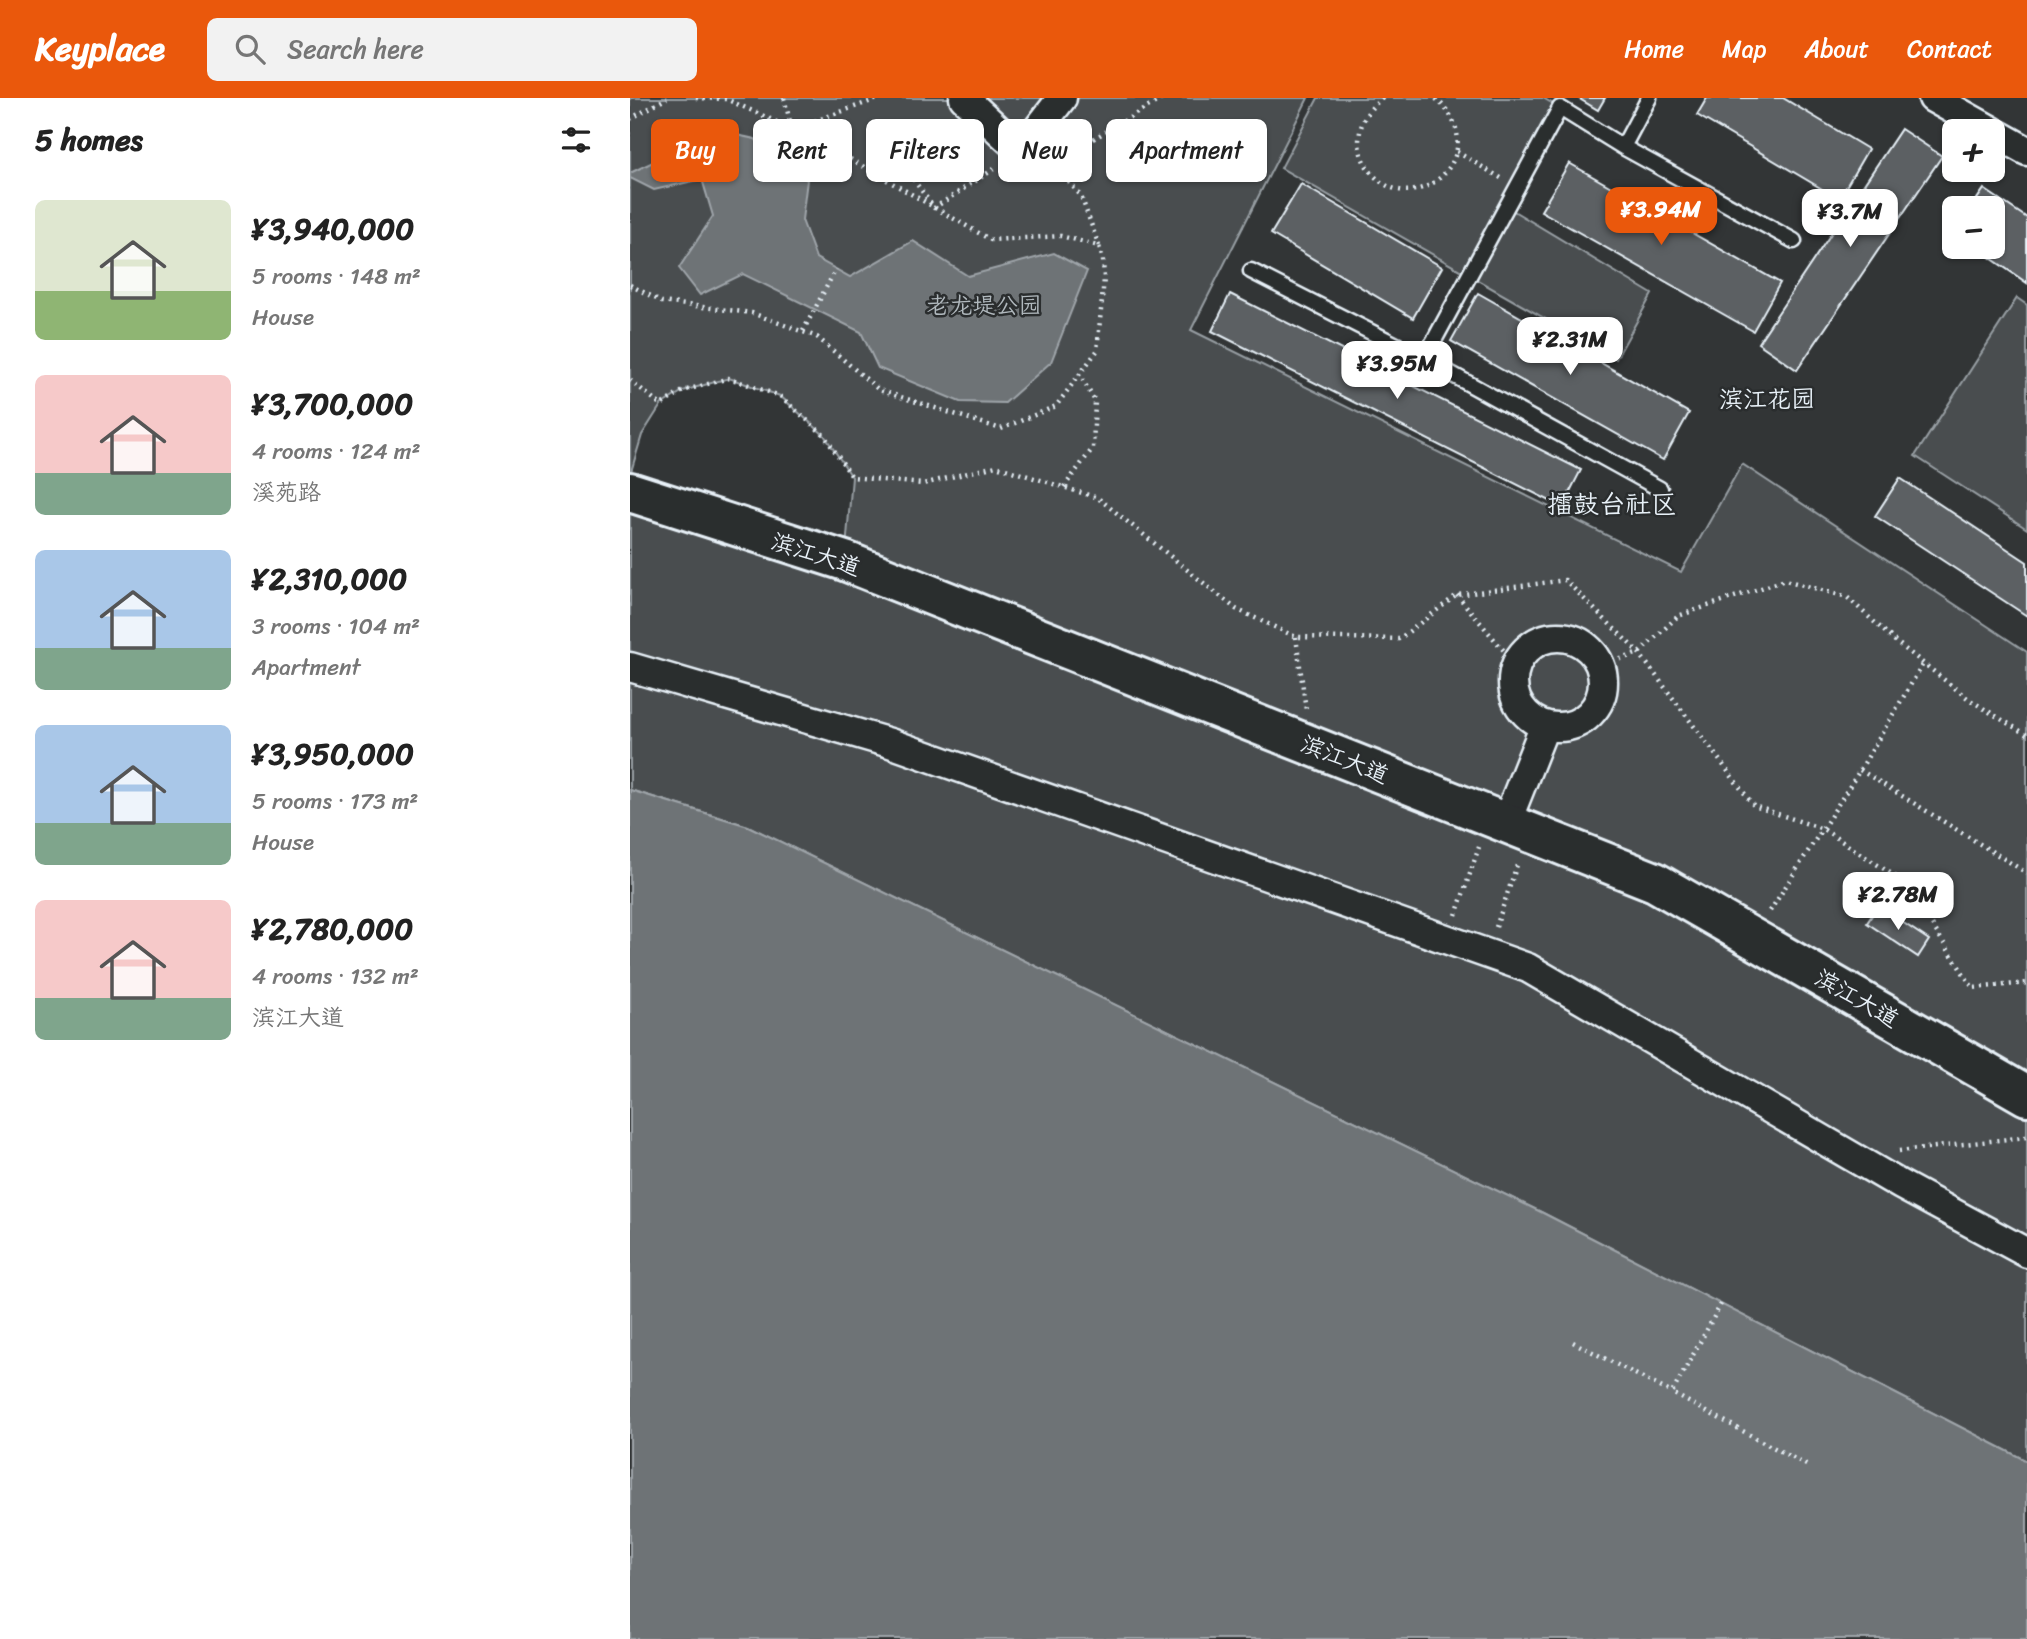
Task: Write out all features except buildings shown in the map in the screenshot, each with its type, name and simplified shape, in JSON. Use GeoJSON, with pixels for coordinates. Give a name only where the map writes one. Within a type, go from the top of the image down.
{"type":"FeatureCollection","features":[{"type":"Feature","properties":{"kind":"street"},"geometry":{"type":"LineString","coordinates":[[964,98],[998,130]]}},
{"type":"Feature","properties":{"kind":"street"},"geometry":{"type":"LineString","coordinates":[[1046,119],[1062,98]]}},
{"type":"Feature","properties":{"kind":"street"},"geometry":{"type":"LineString","coordinates":[[1933,98],[1970,119]]}},
{"type":"Feature","properties":{"kind":"street"},"geometry":{"type":"LineString","coordinates":[[2005,139],[2027,151]]}},
{"type":"Feature","properties":{"kind":"street","name":"滨江大道"},"geometry":{"type":"LineString","coordinates":[[630,492],[845,561],[1655,882],[2027,1096]]}},
{"type":"Feature","properties":{"kind":"street"},"geometry":{"type":"LineString","coordinates":[[1551,637],[1566,637],[1581,643],[1593,653],[1600,666],[1603,681],[1595,707],[1586,718],[1573,724],[1559,727],[1545,725],[1521,708],[1515,694],[1513,679],[1516,665],[1530,647],[1551,637]]}},
{"type":"Feature","properties":{"kind":"street"},"geometry":{"type":"LineString","coordinates":[[630,667],[890,743],[1528,968],[1851,1156],[2027,1252]]}},
{"type":"Feature","properties":{"kind":"street"},"geometry":{"type":"LineString","coordinates":[[1508,823],[1545,725]]}},
{"type":"Feature","properties":{"kind":"lane"},"geometry":{"type":"LineString","coordinates":[[1623,147],[1649,98]]}},
{"type":"Feature","properties":{"kind":"lane"},"geometry":{"type":"LineString","coordinates":[[1424,359],[1560,108],[1623,147],[1794,242]]}},
{"type":"Feature","properties":{"kind":"lane"},"geometry":{"type":"LineString","coordinates":[[1251,271],[1424,359],[1660,489]]}},
{"type":"Feature","properties":{"kind":"path"},"geometry":{"type":"LineString","coordinates":[[630,120],[667,98]]}},
{"type":"Feature","properties":{"kind":"path"},"geometry":{"type":"LineString","coordinates":[[694,98],[726,99],[770,119]]}},
{"type":"Feature","properties":{"kind":"path"},"geometry":{"type":"LineString","coordinates":[[784,98],[789,119]]}},
{"type":"Feature","properties":{"kind":"path"},"geometry":{"type":"LineString","coordinates":[[820,119],[880,98]]}},
{"type":"Feature","properties":{"kind":"path"},"geometry":{"type":"LineString","coordinates":[[630,285],[662,302],[752,313],[803,331],[817,337],[879,390],[1001,429],[1056,406],[1097,351],[1104,279],[1103,260],[1081,196],[1060,172],[1076,149],[1163,98]]}},
{"type":"Feature","properties":{"kind":"path"},"geometry":{"type":"LineString","coordinates":[[1383,98],[1375,103],[1365,116],[1359,132],[1360,149],[1365,165],[1376,178],[1391,187],[1408,191],[1424,188],[1439,180],[1451,167],[1457,152],[1458,136],[1454,121],[1446,107],[1435,98]]}},
{"type":"Feature","properties":{"kind":"path"},"geometry":{"type":"LineString","coordinates":[[1457,152],[1517,187]]}},
{"type":"Feature","properties":{"kind":"path"},"geometry":{"type":"LineString","coordinates":[[852,161],[991,240],[1060,236],[1099,246]]}},
{"type":"Feature","properties":{"kind":"path"},"geometry":{"type":"LineString","coordinates":[[934,208],[998,166]]}},
{"type":"Feature","properties":{"kind":"path"},"geometry":{"type":"LineString","coordinates":[[915,182],[934,208]]}},
{"type":"Feature","properties":{"kind":"path"},"geometry":{"type":"LineString","coordinates":[[803,331],[836,269]]}},
{"type":"Feature","properties":{"kind":"path"},"geometry":{"type":"LineString","coordinates":[[1064,487],[1093,447],[1095,401],[1079,374]]}},
{"type":"Feature","properties":{"kind":"path"},"geometry":{"type":"LineString","coordinates":[[630,380],[661,405],[683,391],[729,378],[780,396],[824,435],[852,477],[923,484],[996,466],[1098,498],[1236,609],[1296,637],[1399,639],[1457,595],[1565,580],[1639,653],[1754,806],[1823,829],[1904,882],[1973,988],[2027,983]]}},
{"type":"Feature","properties":{"kind":"path"},"geometry":{"type":"LineString","coordinates":[[1600,666],[1639,653],[1678,616],[1785,580],[1847,597],[1895,641],[1970,701],[2027,735]]}},
{"type":"Feature","properties":{"kind":"path"},"geometry":{"type":"LineString","coordinates":[[1457,595],[1516,665]]}},
{"type":"Feature","properties":{"kind":"path"},"geometry":{"type":"LineString","coordinates":[[1296,637],[1311,745]]}},
{"type":"Feature","properties":{"kind":"path"},"geometry":{"type":"LineString","coordinates":[[1752,938],[1860,770],[1923,664]]}},
{"type":"Feature","properties":{"kind":"path"},"geometry":{"type":"LineString","coordinates":[[1860,770],[2027,873]]}},
{"type":"Feature","properties":{"kind":"path"},"geometry":{"type":"LineString","coordinates":[[1448,940],[1508,823]]}},
{"type":"Feature","properties":{"kind":"path"},"geometry":{"type":"LineString","coordinates":[[1486,953],[1508,823]]}},
{"type":"Feature","properties":{"kind":"path"},"geometry":{"type":"LineString","coordinates":[[1851,1156],[2027,1137]]}},
{"type":"Feature","properties":{"kind":"path"},"geometry":{"type":"LineString","coordinates":[[1672,1393],[1721,1304]]}},
{"type":"Feature","properties":{"kind":"path"},"geometry":{"type":"LineString","coordinates":[[1573,1342],[1808,1466]]}},
{"type":"Feature","properties":{"kind":"green space","name":"老龙堤公园"},"geometry":{"type":"Polygon","coordinates":[[[630,98],[1308,98],[1267,179],[1267,119],[1106,119],[1106,182],[1266,182],[1191,330],[1681,572],[1742,464],[2027,652],[2027,1461],[1543,1213],[748,826],[630,790],[630,492],[845,561],[852,477],[824,435],[780,396],[729,378],[683,391],[661,405],[642,435],[630,475],[630,98]]]}},
{"type":"Feature","properties":{"kind":"green space"},"geometry":{"type":"Polygon","coordinates":[[[1318,98],[1543,98],[1560,108],[1507,207],[1652,294],[1616,359],[1281,168],[1318,98]]]}},
{"type":"Feature","properties":{"kind":"green space"},"geometry":{"type":"Polygon","coordinates":[[[2017,298],[2027,305],[2027,529],[1915,456],[2017,298]]]}},
{"type":"Feature","properties":{"kind":"shaded area"},"geometry":{"type":"Polygon","coordinates":[[[739,136],[753,139],[753,182],[807,182],[802,220],[816,258],[850,277],[913,241],[968,276],[1054,253],[1087,271],[1051,362],[1005,403],[960,402],[878,368],[861,332],[743,274],[700,295],[679,268],[713,216],[703,182],[739,182],[739,136]]]}},
{"type":"Feature","properties":{"kind":"shaded area"},"geometry":{"type":"Polygon","coordinates":[[[651,163],[651,182],[689,182],[654,190],[630,178],[630,173],[651,163]]]}},
{"type":"Feature","properties":{"kind":"shaded area"},"geometry":{"type":"Polygon","coordinates":[[[630,790],[748,826],[1543,1213],[2027,1461],[2027,1639],[630,1639],[630,790]]]}},
{"type":"Feature","properties":{"kind":"district","name":"滨江花园"},"geometry":{"type":"Point","coordinates":[1767,399]}},
{"type":"Feature","properties":{"kind":"district","name":"擂鼓台社区"},"geometry":{"type":"Point","coordinates":[1612,504]}}]}
